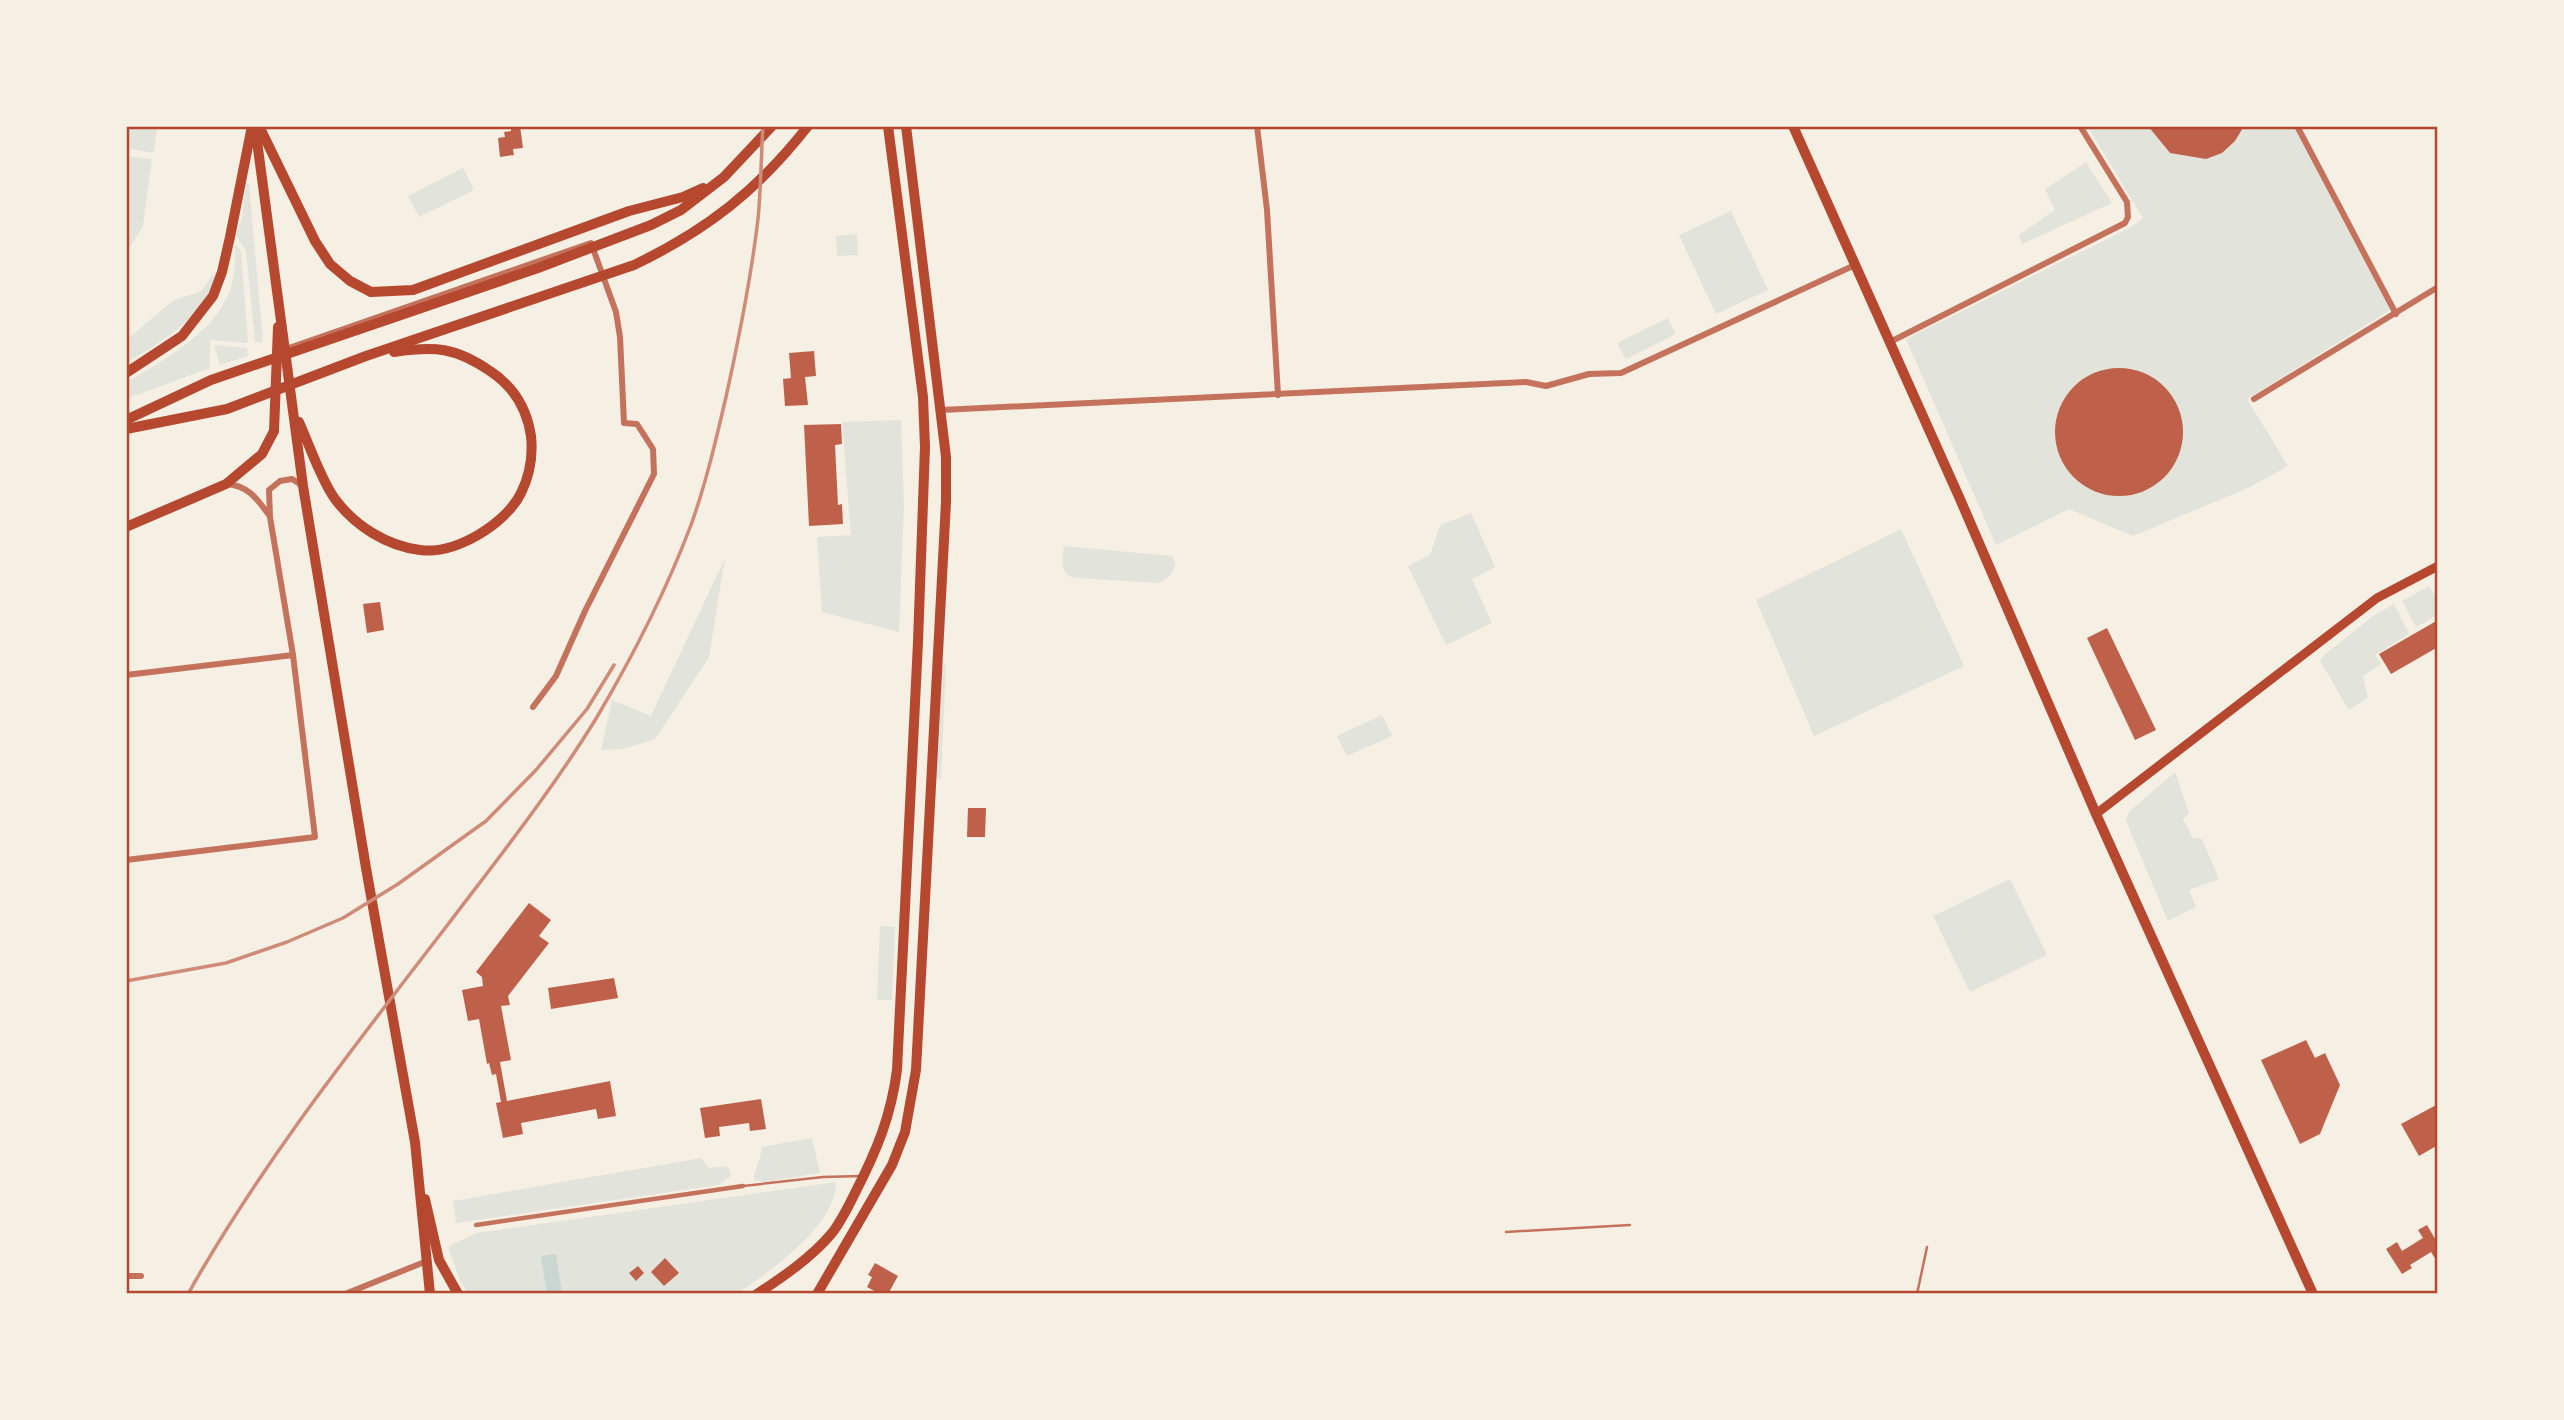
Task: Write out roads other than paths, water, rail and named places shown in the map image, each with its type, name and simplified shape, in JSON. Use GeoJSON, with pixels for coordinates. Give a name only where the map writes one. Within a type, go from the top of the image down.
{"type":"FeatureCollection","features":[{"type":"Feature","properties":{"kind":"main road"},"geometry":{"type":"LineString","coordinates":[[255,126],[315,241],[330,264],[350,281],[371,292],[413,290],[629,211],[683,197],[724,177]]}},
{"type":"Feature","properties":{"kind":"main road"},"geometry":{"type":"LineString","coordinates":[[255,126],[303,486],[366,868],[415,1142],[430,1294]]}},
{"type":"Feature","properties":{"kind":"main road"},"geometry":{"type":"LineString","coordinates":[[126,373],[182,336],[213,296],[222,272],[255,126]]}},
{"type":"Feature","properties":{"kind":"main road"},"geometry":{"type":"LineString","coordinates":[[126,419],[211,380],[538,268],[652,225],[681,209],[724,177],[772,126]]}},
{"type":"Feature","properties":{"kind":"main road"},"geometry":{"type":"LineString","coordinates":[[126,429],[227,409],[366,356],[634,265],[726,212],[786,154],[807,126]]}},
{"type":"Feature","properties":{"kind":"main road"},"geometry":{"type":"LineString","coordinates":[[757,1294],[831,1234],[843,1217],[882,1137],[892,1104],[899,1045],[925,480],[923,410],[888,126]]}},
{"type":"Feature","properties":{"kind":"main road"},"geometry":{"type":"LineString","coordinates":[[817,1294],[883,1180],[905,1132],[916,1070],[946,502],[946,457],[906,126]]}},
{"type":"Feature","properties":{"kind":"main road"},"geometry":{"type":"LineString","coordinates":[[1793,126],[2096,814],[2313,1294]]}},
{"type":"Feature","properties":{"kind":"main road"},"geometry":{"type":"LineString","coordinates":[[126,527],[226,484],[262,454],[274,431],[279,299]]}},
{"type":"Feature","properties":{"kind":"main road"},"geometry":{"type":"LineString","coordinates":[[295,413],[335,499],[371,534],[395,544],[422,550],[450,547],[477,537],[499,521],[521,494],[532,451],[529,424],[522,404],[503,379],[459,354],[426,347],[366,356]]}},
{"type":"Feature","properties":{"kind":"main road"},"geometry":{"type":"LineString","coordinates":[[923,410],[941,410]]}},
{"type":"Feature","properties":{"kind":"main road"},"geometry":{"type":"LineString","coordinates":[[2096,814],[2377,598],[2438,566]]}},
{"type":"Feature","properties":{"kind":"main road"},"geometry":{"type":"LineString","coordinates":[[420,1185],[445,1274],[458,1294]]}},
{"type":"Feature","properties":{"kind":"street"},"geometry":{"type":"LineString","coordinates":[[1257,126],[1267,210],[1278,395]]}},
{"type":"Feature","properties":{"kind":"street"},"geometry":{"type":"LineString","coordinates":[[1890,342],[2125,223],[2128,217],[2127,202],[2080,126]]}},
{"type":"Feature","properties":{"kind":"street"},"geometry":{"type":"LineString","coordinates":[[2297,126],[2396,314]]}},
{"type":"Feature","properties":{"kind":"street"},"geometry":{"type":"LineString","coordinates":[[286,349],[591,243],[616,312],[620,337],[624,424],[637,424],[653,449],[654,474],[585,611],[556,676],[533,707]]}},
{"type":"Feature","properties":{"kind":"street"},"geometry":{"type":"LineString","coordinates":[[941,410],[1526,382],[1546,386],[1589,374],[1621,373],[1856,265]]}},
{"type":"Feature","properties":{"kind":"street"},"geometry":{"type":"LineString","coordinates":[[2254,399],[2438,287]]}},
{"type":"Feature","properties":{"kind":"street"},"geometry":{"type":"LineString","coordinates":[[126,860],[315,837],[293,655],[270,517],[269,490],[280,481],[292,479],[303,486]]}},
{"type":"Feature","properties":{"kind":"street"},"geometry":{"type":"LineString","coordinates":[[226,484],[241,485],[256,496],[270,517]]}},
{"type":"Feature","properties":{"kind":"street"},"geometry":{"type":"LineString","coordinates":[[126,675],[293,655]]}},
{"type":"Feature","properties":{"kind":"street"},"geometry":{"type":"LineString","coordinates":[[476,1225],[743,1186]]}},
{"type":"Feature","properties":{"kind":"street"},"geometry":{"type":"LineString","coordinates":[[345,1294],[426,1262],[437,1251]]}},
{"type":"Feature","properties":{"kind":"street"},"geometry":{"type":"LineString","coordinates":[[126,1276],[141,1276]]}},
{"type":"Feature","properties":{"kind":"lane"},"geometry":{"type":"LineString","coordinates":[[743,1186],[822,1177],[864,1176]]}},
{"type":"Feature","properties":{"kind":"lane"},"geometry":{"type":"LineString","coordinates":[[1506,1232],[1630,1225]]}},
{"type":"Feature","properties":{"kind":"lane"},"geometry":{"type":"LineString","coordinates":[[1917,1294],[1927,1247]]}},
{"type":"Feature","properties":{"kind":"railway"},"geometry":{"type":"LineString","coordinates":[[188,1294],[279,1150],[562,770],[597,717],[648,623],[691,525],[726,397],[755,241],[763,126]]}},
{"type":"Feature","properties":{"kind":"railway"},"geometry":{"type":"LineString","coordinates":[[126,981],[226,963],[287,942],[343,918],[398,884],[486,821],[536,770],[587,709],[614,665]]}}]}
